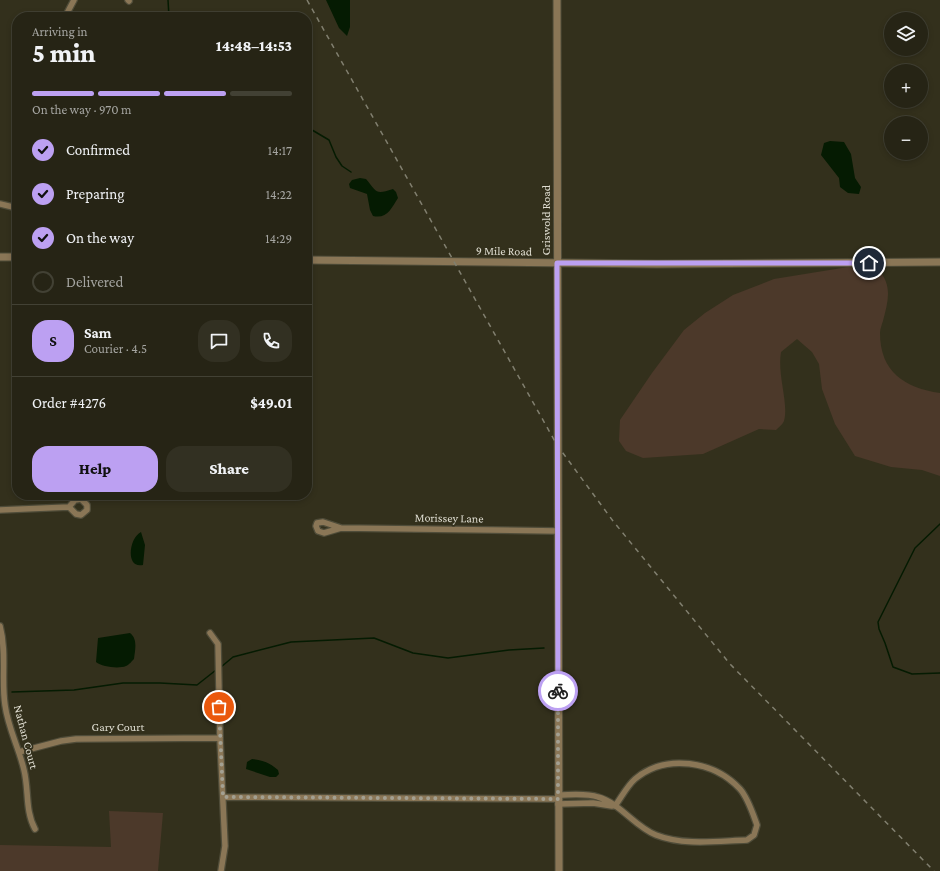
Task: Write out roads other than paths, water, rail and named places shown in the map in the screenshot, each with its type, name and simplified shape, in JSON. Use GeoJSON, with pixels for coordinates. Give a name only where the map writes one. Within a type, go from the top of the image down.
{"type":"FeatureCollection","features":[{"type":"Feature","properties":{"kind":"street"},"geometry":{"type":"LineString","coordinates":[[68,12],[74,0]]}},
{"type":"Feature","properties":{"kind":"street","name":"Griswold Road"},"geometry":{"type":"LineString","coordinates":[[557,0],[559,871]]}},
{"type":"Feature","properties":{"kind":"street"},"geometry":{"type":"LineString","coordinates":[[0,204],[12,207]]}},
{"type":"Feature","properties":{"kind":"street"},"geometry":{"type":"LineString","coordinates":[[0,257],[12,257]]}},
{"type":"Feature","properties":{"kind":"street","name":"9 Mile Road"},"geometry":{"type":"LineString","coordinates":[[312,260],[557,263],[940,262]]}},
{"type":"Feature","properties":{"kind":"street"},"geometry":{"type":"LineString","coordinates":[[0,510],[69,507]]}},
{"type":"Feature","properties":{"kind":"street","name":"Morissey Lane"},"geometry":{"type":"LineString","coordinates":[[341,528],[558,531]]}},
{"type":"Feature","properties":{"kind":"street","name":"Nathan Court"},"geometry":{"type":"LineString","coordinates":[[0,626],[5,648],[5,704],[12,735],[24,770],[30,819],[35,829]]}},
{"type":"Feature","properties":{"kind":"street"},"geometry":{"type":"LineString","coordinates":[[210,633],[218,644],[224,846],[221,871]]}},
{"type":"Feature","properties":{"kind":"street","name":"Gary Court"},"geometry":{"type":"LineString","coordinates":[[19,752],[61,741],[87,738],[220,738]]}},
{"type":"Feature","properties":{"kind":"street"},"geometry":{"type":"LineString","coordinates":[[223,797],[558,799],[598,797],[615,806],[655,835],[670,840],[695,842],[748,840],[754,835],[758,825],[741,790],[722,774],[700,766],[680,763],[655,768],[634,779],[615,806]]}},
{"type":"Feature","properties":{"kind":"street"},"geometry":{"type":"LineString","coordinates":[[558,799],[615,806]]}},
{"type":"Feature","properties":{"kind":"waterway"},"geometry":{"type":"LineString","coordinates":[[168,0],[169,12]]}},
{"type":"Feature","properties":{"kind":"waterway"},"geometry":{"type":"LineString","coordinates":[[312,130],[329,140],[336,157],[342,166],[351,172]]}},
{"type":"Feature","properties":{"kind":"waterway"},"geometry":{"type":"LineString","coordinates":[[940,524],[915,548],[878,622],[879,629],[893,667],[912,674],[940,673]]}},
{"type":"Feature","properties":{"kind":"waterway"},"geometry":{"type":"LineString","coordinates":[[221,667],[233,657],[291,642],[374,638],[413,653],[448,658],[509,650],[544,648]]}},
{"type":"Feature","properties":{"kind":"waterway"},"geometry":{"type":"LineString","coordinates":[[12,692],[74,690],[123,683],[197,685],[216,670]]}},
{"type":"Feature","properties":{"kind":"railway"},"geometry":{"type":"LineString","coordinates":[[307,0],[557,445],[613,521],[730,664],[934,871]]}}]}
